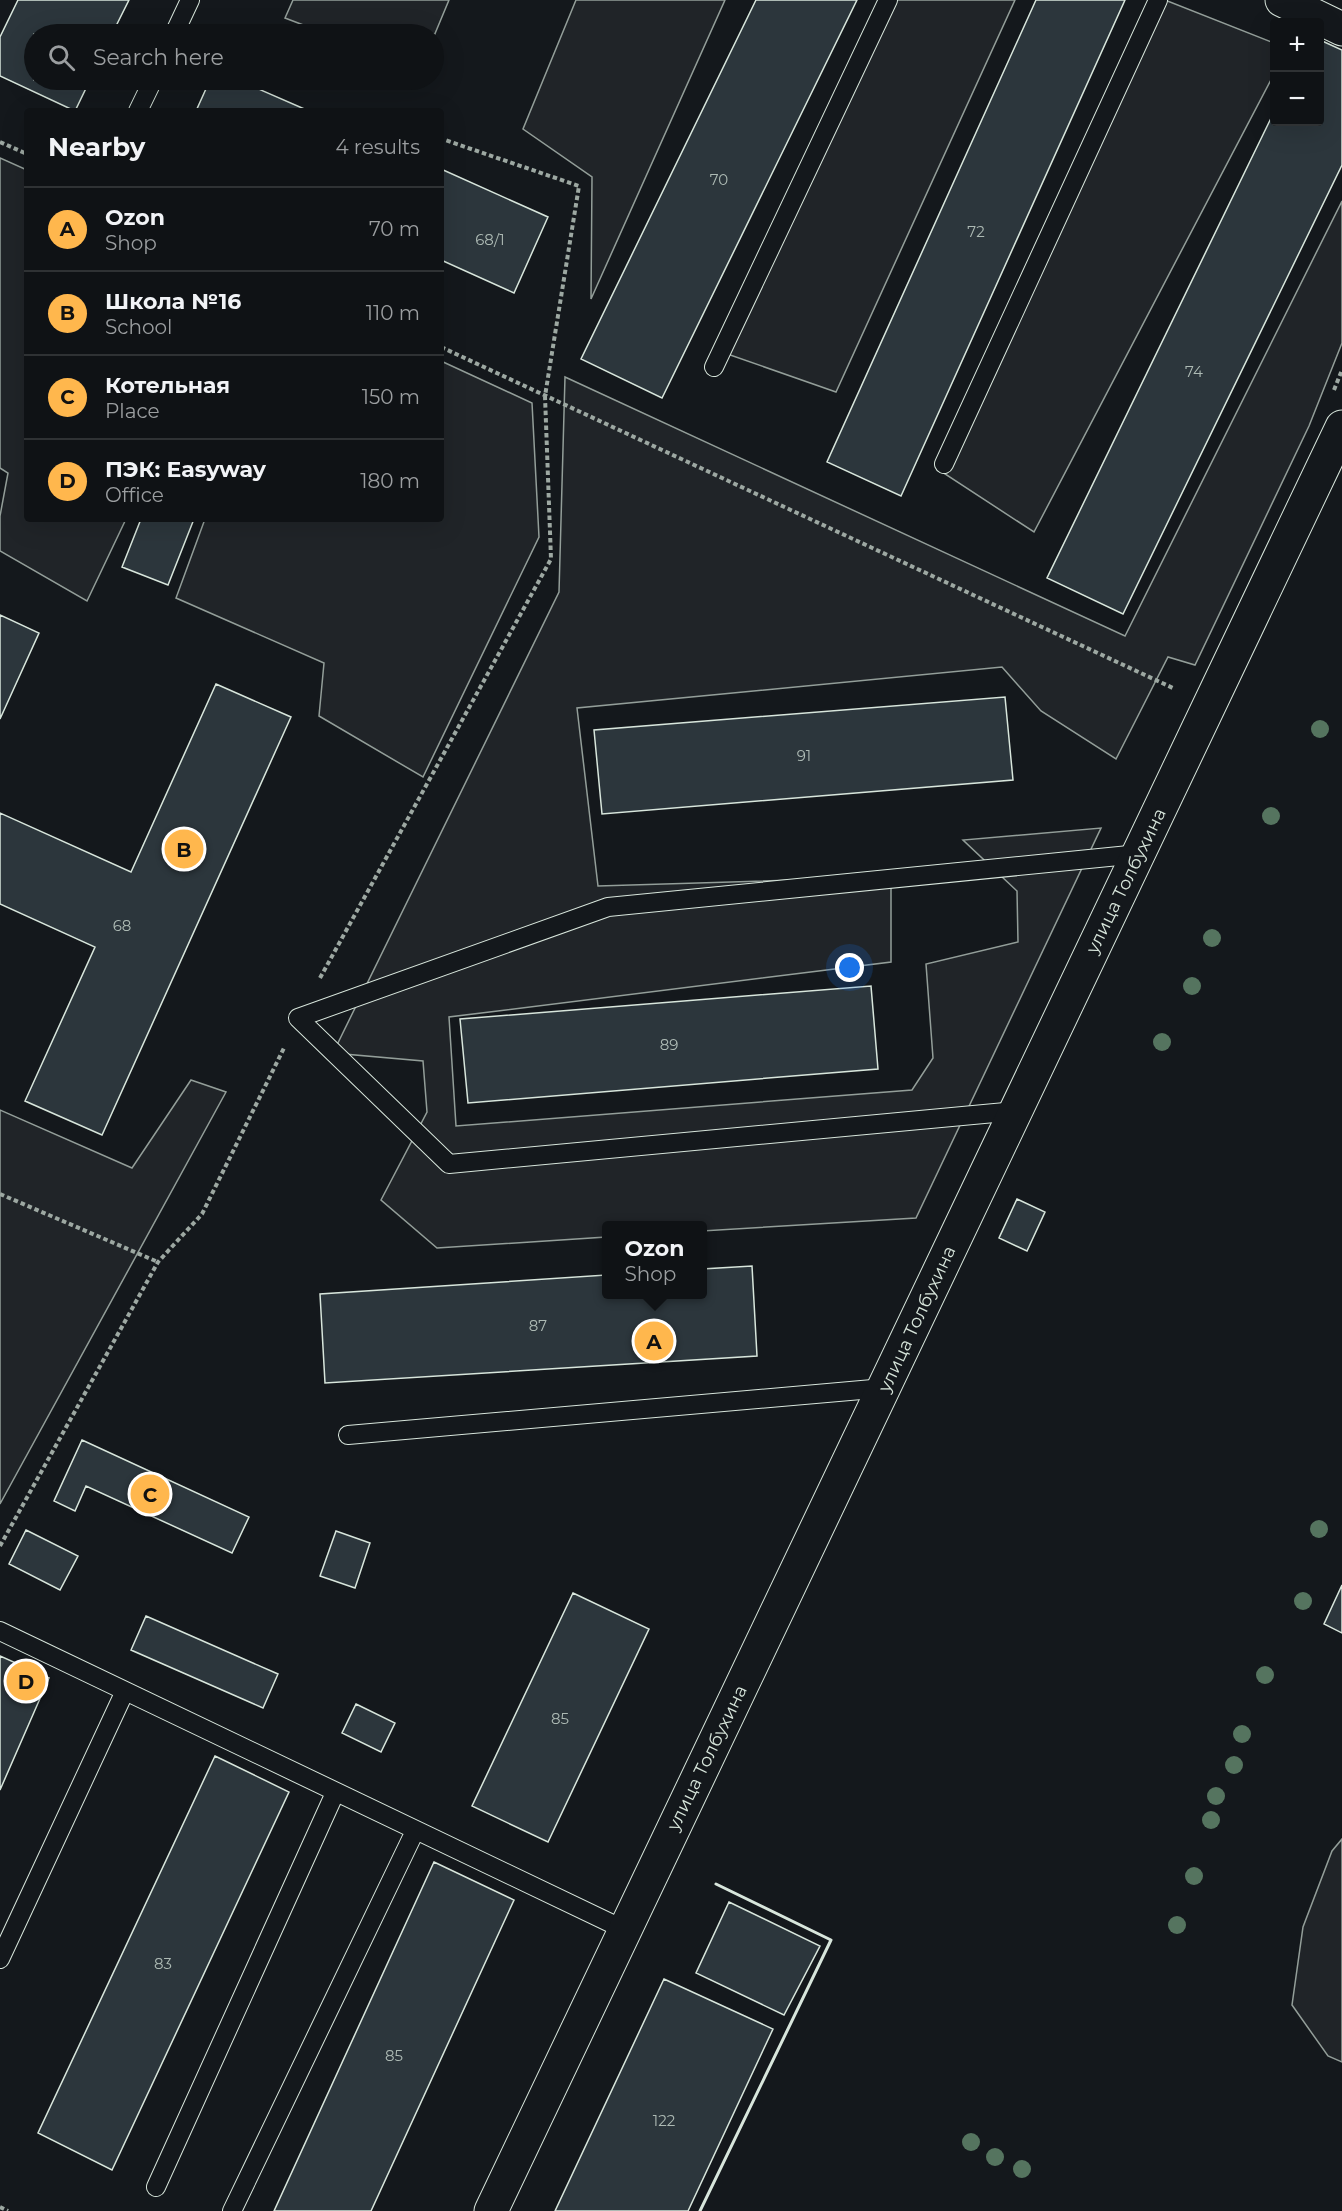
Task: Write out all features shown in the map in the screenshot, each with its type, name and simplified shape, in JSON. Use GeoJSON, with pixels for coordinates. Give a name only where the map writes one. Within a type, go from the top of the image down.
{"type":"FeatureCollection","features":[{"type":"Feature","properties":{"kind":"street"},"geometry":{"type":"LineString","coordinates":[[1282,0],[1342,29]]}},
{"type":"Feature","properties":{"kind":"street","name":"улица Толбухина"},"geometry":{"type":"LineString","coordinates":[[491,2211],[1342,427]]}},
{"type":"Feature","properties":{"kind":"lane"},"geometry":{"type":"LineString","coordinates":[[179,24],[190,0]]}},
{"type":"Feature","properties":{"kind":"lane"},"geometry":{"type":"LineString","coordinates":[[714,367],[888,0]]}},
{"type":"Feature","properties":{"kind":"lane"},"geometry":{"type":"LineString","coordinates":[[944,464],[1158,0]]}},
{"type":"Feature","properties":{"kind":"lane"},"geometry":{"type":"LineString","coordinates":[[139,108],[148,90]]}},
{"type":"Feature","properties":{"kind":"lane"},"geometry":{"type":"LineString","coordinates":[[1016,1112],[449,1164],[298,1018],[608,908],[1139,854]]}},
{"type":"Feature","properties":{"kind":"lane"},"geometry":{"type":"LineString","coordinates":[[348,1436],[884,1388]]}},
{"type":"Feature","properties":{"kind":"lane"},"geometry":{"type":"LineString","coordinates":[[0,1631],[625,1930]]}},
{"type":"Feature","properties":{"kind":"lane"},"geometry":{"type":"LineString","coordinates":[[0,1959],[125,1691]]}},
{"type":"Feature","properties":{"kind":"lane"},"geometry":{"type":"LineString","coordinates":[[156,2187],[335,1793]]}},
{"type":"Feature","properties":{"kind":"lane"},"geometry":{"type":"LineString","coordinates":[[232,2211],[415,1831]]}},
{"type":"Feature","properties":{"kind":"path"},"geometry":{"type":"LineString","coordinates":[[0,1546],[158,1262],[202,1214],[298,1018],[551,559],[545,396],[579,186],[445,140]]}},
{"type":"Feature","properties":{"kind":"path"},"geometry":{"type":"LineString","coordinates":[[0,142],[24,153]]}},
{"type":"Feature","properties":{"kind":"path"},"geometry":{"type":"LineString","coordinates":[[444,348],[1182,692]]}},
{"type":"Feature","properties":{"kind":"path"},"geometry":{"type":"LineString","coordinates":[[0,1194],[158,1262]]}},
{"type":"Feature","properties":{"kind":"path"},"geometry":{"type":"LineString","coordinates":[[0,2207],[8,2211]]}},
{"type":"Feature","properties":{"kind":"shaded area"},"geometry":{"type":"Polygon","coordinates":[[[293,0],[449,0],[439,24],[301,24],[285,18],[293,0]]]}},
{"type":"Feature","properties":{"kind":"shaded area"},"geometry":{"type":"Polygon","coordinates":[[[576,0],[725,0],[591,299],[592,177],[523,129],[576,0]]]}},
{"type":"Feature","properties":{"kind":"shaded area"},"geometry":{"type":"Polygon","coordinates":[[[881,0],[1015,0],[836,392],[713,349],[881,0]]]}},
{"type":"Feature","properties":{"kind":"shaded area"},"geometry":{"type":"Polygon","coordinates":[[[1165,0],[1270,41],[1270,82],[1034,532],[942,472],[1165,0]]]}},
{"type":"Feature","properties":{"kind":"shaded area"},"geometry":{"type":"Polygon","coordinates":[[[0,158],[24,169],[24,522],[125,522],[87,601],[0,551],[0,516],[8,473],[0,468],[0,158]]]}},
{"type":"Feature","properties":{"kind":"shaded area"},"geometry":{"type":"Polygon","coordinates":[[[1342,201],[1342,343],[1309,426],[1195,665],[1168,657],[1116,759],[1041,711],[1002,667],[577,708],[598,886],[891,877],[891,962],[449,1017],[456,1126],[912,1090],[933,1058],[926,964],[1018,942],[1017,891],[963,840],[1101,828],[916,1218],[707,1231],[707,1221],[602,1221],[602,1237],[437,1248],[381,1200],[427,1112],[423,1061],[333,1053],[559,592],[565,377],[1125,636],[1342,201]]]}},
{"type":"Feature","properties":{"kind":"shaded area"},"geometry":{"type":"Polygon","coordinates":[[[444,362],[532,403],[539,537],[423,777],[319,716],[324,663],[176,598],[204,522],[444,522],[444,362]]]}},
{"type":"Feature","properties":{"kind":"shaded area"},"geometry":{"type":"Polygon","coordinates":[[[191,1080],[226,1092],[0,1504],[0,1110],[132,1168],[191,1080]]]}},
{"type":"Feature","properties":{"kind":"shaded area"},"geometry":{"type":"Polygon","coordinates":[[[1342,1839],[1342,2062],[1328,2056],[1292,2005],[1303,1927],[1332,1851],[1342,1839]]]}},
{"type":"Feature","properties":{"kind":"building"},"geometry":{"type":"Polygon","coordinates":[[[18,0],[129,0],[117,24],[24,24],[24,87],[0,76],[0,37],[18,0]]]}},
{"type":"Feature","properties":{"kind":"building"},"geometry":{"type":"Polygon","coordinates":[[[756,0],[857,0],[662,398],[581,359],[756,0]]]}},
{"type":"Feature","properties":{"kind":"building"},"geometry":{"type":"Polygon","coordinates":[[[1036,0],[1125,0],[901,496],[827,462],[1036,0]]]}},
{"type":"Feature","properties":{"kind":"building"},"geometry":{"type":"Polygon","coordinates":[[[1324,42],[1342,50],[1342,165],[1123,614],[1047,578],[1270,120],[1270,126],[1324,126],[1324,42]]]}},
{"type":"Feature","properties":{"kind":"building"},"geometry":{"type":"Polygon","coordinates":[[[30,90],[85,90],[76,108],[69,108],[30,90]]]}},
{"type":"Feature","properties":{"kind":"building"},"geometry":{"type":"Polygon","coordinates":[[[205,90],[261,90],[302,108],[197,108],[205,90]]]}},
{"type":"Feature","properties":{"kind":"building"},"geometry":{"type":"Polygon","coordinates":[[[444,170],[548,217],[514,293],[444,261],[444,170]]]}},
{"type":"Feature","properties":{"kind":"building"},"geometry":{"type":"Polygon","coordinates":[[[140,522],[193,522],[168,585],[122,567],[140,522]]]}},
{"type":"Feature","properties":{"kind":"building"},"geometry":{"type":"Polygon","coordinates":[[[0,615],[39,633],[0,719],[0,615]]]}},
{"type":"Feature","properties":{"kind":"building"},"geometry":{"type":"Polygon","coordinates":[[[216,684],[291,717],[102,1135],[25,1101],[95,947],[0,904],[0,813],[131,872],[216,684]]]}},
{"type":"Feature","properties":{"kind":"building"},"geometry":{"type":"Polygon","coordinates":[[[1005,697],[1013,780],[602,814],[594,730],[1005,697]]]}},
{"type":"Feature","properties":{"kind":"building"},"geometry":{"type":"Polygon","coordinates":[[[871,986],[878,1069],[468,1103],[460,1019],[871,986]]]}},
{"type":"Feature","properties":{"kind":"building"},"geometry":{"type":"Polygon","coordinates":[[[1017,1199],[1045,1212],[1027,1251],[999,1238],[1017,1199]]]}},
{"type":"Feature","properties":{"kind":"building"},"geometry":{"type":"Polygon","coordinates":[[[752,1266],[757,1356],[325,1383],[320,1294],[602,1275],[602,1299],[707,1299],[707,1269],[752,1266]]]}},
{"type":"Feature","properties":{"kind":"building"},"geometry":{"type":"Polygon","coordinates":[[[82,1440],[249,1517],[232,1553],[86,1486],[75,1511],[54,1501],[82,1440]]]}},
{"type":"Feature","properties":{"kind":"building"},"geometry":{"type":"Polygon","coordinates":[[[26,1530],[78,1556],[60,1590],[9,1564],[26,1530]]]}},
{"type":"Feature","properties":{"kind":"building"},"geometry":{"type":"Polygon","coordinates":[[[336,1531],[370,1543],[355,1588],[320,1576],[336,1531]]]}},
{"type":"Feature","properties":{"kind":"building"},"geometry":{"type":"Polygon","coordinates":[[[1342,1585],[1342,1633],[1324,1624],[1342,1585]]]}},
{"type":"Feature","properties":{"kind":"building"},"geometry":{"type":"Polygon","coordinates":[[[573,1593],[649,1629],[548,1842],[472,1806],[573,1593]]]}},
{"type":"Feature","properties":{"kind":"building"},"geometry":{"type":"Polygon","coordinates":[[[146,1616],[278,1674],[263,1708],[131,1650],[146,1616]]]}},
{"type":"Feature","properties":{"kind":"building"},"geometry":{"type":"Polygon","coordinates":[[[0,1656],[49,1678],[0,1790],[0,1656]]]}},
{"type":"Feature","properties":{"kind":"building"},"geometry":{"type":"Polygon","coordinates":[[[356,1704],[395,1723],[381,1752],[342,1733],[356,1704]]]}},
{"type":"Feature","properties":{"kind":"building"},"geometry":{"type":"Polygon","coordinates":[[[215,1756],[289,1792],[112,2170],[38,2133],[215,1756]]]}},
{"type":"Feature","properties":{"kind":"building"},"geometry":{"type":"Polygon","coordinates":[[[434,1862],[514,1900],[371,2211],[274,2211],[434,1862]]]}},
{"type":"Feature","properties":{"kind":"building"},"geometry":{"type":"Polygon","coordinates":[[[729,1902],[820,1946],[784,2015],[696,1973],[729,1902]]]}},
{"type":"Feature","properties":{"kind":"building"},"geometry":{"type":"Polygon","coordinates":[[[664,1979],[773,2029],[688,2211],[555,2211],[664,1979]]]}},
{"type":"Feature","properties":{"kind":"wall"},"geometry":{"type":"LineString","coordinates":[[700,2211],[831,1940],[716,1884]]}},
{"type":"Feature","properties":{"kind":"place","name":"Школа №16"},"geometry":{"type":"Point","coordinates":[184,849]}},
{"type":"Feature","properties":{"kind":"place","name":"Ozon"},"geometry":{"type":"Point","coordinates":[654,1341]}},
{"type":"Feature","properties":{"kind":"place","name":"Котельная"},"geometry":{"type":"Point","coordinates":[150,1494]}},
{"type":"Feature","properties":{"kind":"place","name":"ПЭК: Easyway"},"geometry":{"type":"Point","coordinates":[26,1681]}}]}
